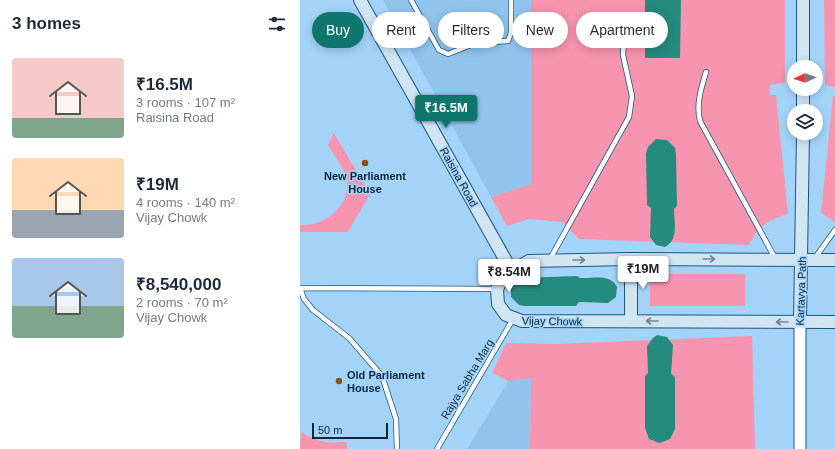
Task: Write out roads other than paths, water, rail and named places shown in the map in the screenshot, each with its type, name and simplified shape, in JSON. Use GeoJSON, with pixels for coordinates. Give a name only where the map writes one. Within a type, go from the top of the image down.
{"type":"FeatureCollection","features":[{"type":"Feature","properties":{"kind":"main road","name":"Raisina Road"},"geometry":{"type":"LineString","coordinates":[[360,0],[512,270]]}},
{"type":"Feature","properties":{"kind":"main road"},"geometry":{"type":"LineString","coordinates":[[803,0],[803,60]]}},
{"type":"Feature","properties":{"kind":"main road","name":"Kartavya Path"},"geometry":{"type":"LineString","coordinates":[[800,322],[808,260],[803,140]]}},
{"type":"Feature","properties":{"kind":"main road"},"geometry":{"type":"LineString","coordinates":[[497,289],[504,276],[529,261],[631,259],[835,260]]}},
{"type":"Feature","properties":{"kind":"main road"},"geometry":{"type":"LineString","coordinates":[[631,259],[631,321]]}},
{"type":"Feature","properties":{"kind":"main road","name":"Vijay Chowk"},"geometry":{"type":"LineString","coordinates":[[497,289],[498,304],[506,315],[513,319],[522,321],[835,322]]}},
{"type":"Feature","properties":{"kind":"street","name":"Kartavya Path"},"geometry":{"type":"LineString","coordinates":[[800,322],[800,449]]}},
{"type":"Feature","properties":{"kind":"lane"},"geometry":{"type":"LineString","coordinates":[[411,0],[439,50],[448,54],[476,43],[508,41],[511,33],[511,0]]}},
{"type":"Feature","properties":{"kind":"lane"},"geometry":{"type":"LineString","coordinates":[[549,260],[629,117],[632,96],[624,67],[623,48]]}},
{"type":"Feature","properties":{"kind":"lane"},"geometry":{"type":"LineString","coordinates":[[706,72],[698,98],[697,110],[700,121],[776,260]]}},
{"type":"Feature","properties":{"kind":"lane"},"geometry":{"type":"LineString","coordinates":[[808,260],[835,230]]}},
{"type":"Feature","properties":{"kind":"lane"},"geometry":{"type":"LineString","coordinates":[[397,449],[396,419],[382,376],[349,338],[313,310],[304,299],[301,288],[497,289]]}},
{"type":"Feature","properties":{"kind":"lane","name":"Rajya Sabha Marg"},"geometry":{"type":"LineString","coordinates":[[437,449],[513,319]]}},
{"type":"Feature","properties":{"kind":"place","name":"New Parliament House"},"geometry":{"type":"Point","coordinates":[365,163]}},
{"type":"Feature","properties":{"kind":"place","name":"Old Parliament House"},"geometry":{"type":"Point","coordinates":[339,381]}}]}
